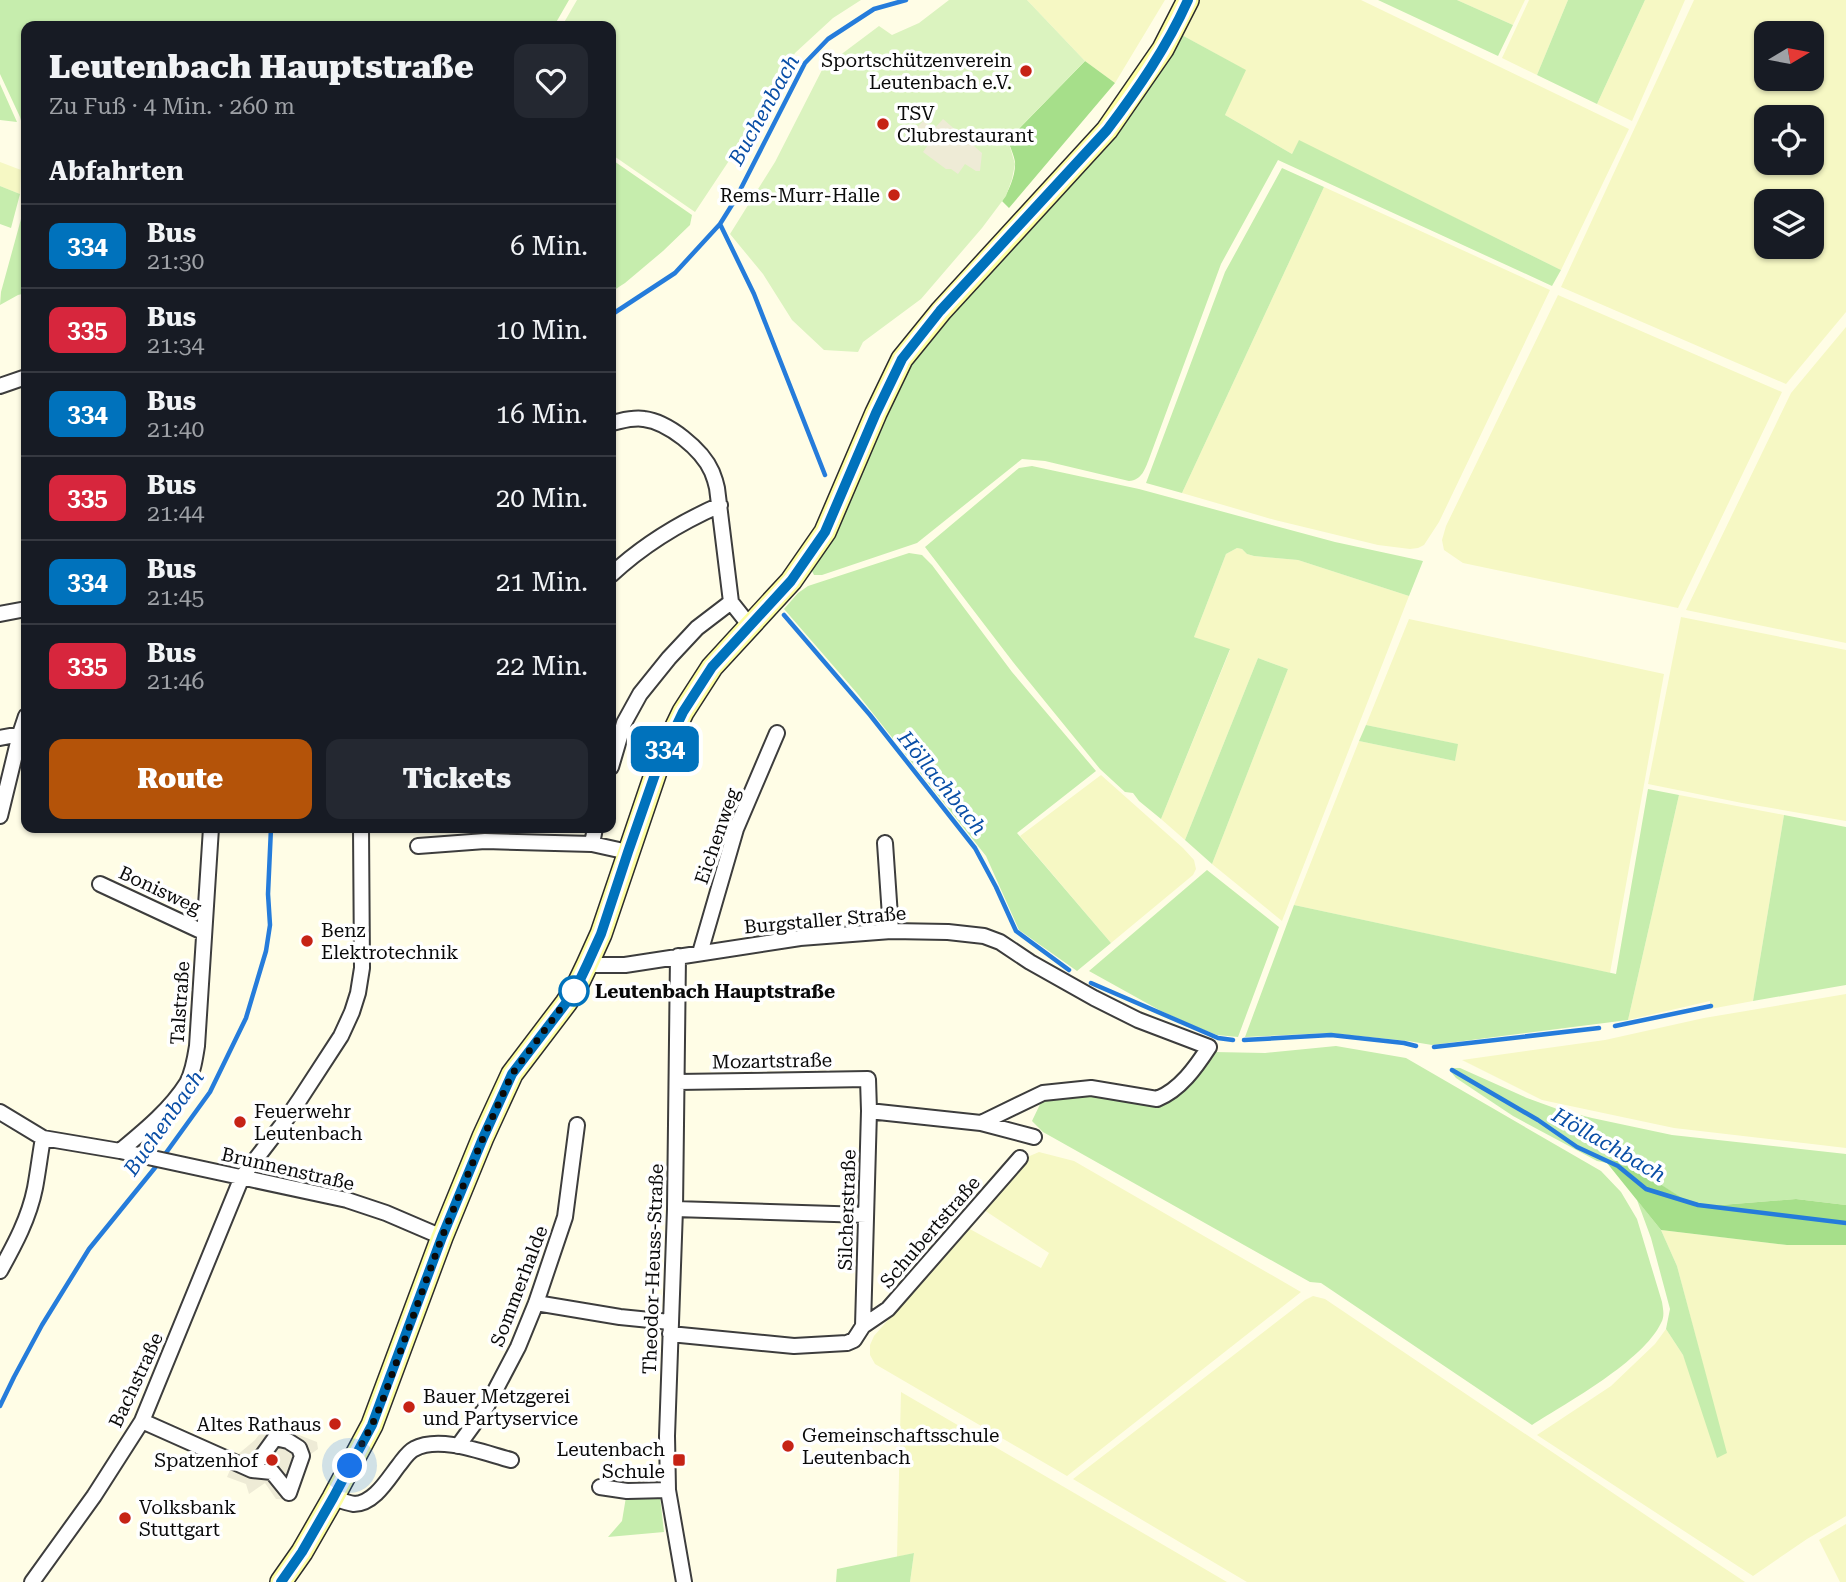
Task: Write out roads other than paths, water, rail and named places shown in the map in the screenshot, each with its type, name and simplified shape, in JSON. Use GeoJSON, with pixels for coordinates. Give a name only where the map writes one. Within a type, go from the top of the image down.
{"type":"FeatureCollection","features":[{"type":"Feature","properties":{"kind":"street"},"geometry":{"type":"LineString","coordinates":[[281,1582],[302,1552],[372,1425],[442,1237],[512,1074],[566,1003],[587,965],[601,934],[660,760],[683,712],[712,667],[791,581],[825,532],[902,359],[940,311],[1107,130],[1163,49],[1188,0]]}},
{"type":"Feature","properties":{"kind":"street"},"geometry":{"type":"LineString","coordinates":[[0,386],[21,379]]}},
{"type":"Feature","properties":{"kind":"street"},"geometry":{"type":"LineString","coordinates":[[616,422],[629,418],[662,424],[682,437],[712,470],[720,505],[730,601],[750,626]]}},
{"type":"Feature","properties":{"kind":"street"},"geometry":{"type":"LineString","coordinates":[[616,571],[654,540],[686,519],[720,505]]}},
{"type":"Feature","properties":{"kind":"street"},"geometry":{"type":"LineString","coordinates":[[616,750],[624,723],[640,694],[697,628],[730,601]]}},
{"type":"Feature","properties":{"kind":"street"},"geometry":{"type":"LineString","coordinates":[[0,614],[21,610]]}},
{"type":"Feature","properties":{"kind":"street","name":"Eichenweg"},"geometry":{"type":"LineString","coordinates":[[700,953],[736,829],[777,733]]}},
{"type":"Feature","properties":{"kind":"street"},"geometry":{"type":"LineString","coordinates":[[0,738],[21,734]]}},
{"type":"Feature","properties":{"kind":"street"},"geometry":{"type":"LineString","coordinates":[[0,816],[21,741]]}},
{"type":"Feature","properties":{"kind":"street","name":"Talstraße"},"geometry":{"type":"LineString","coordinates":[[120,1151],[171,1104],[187,1082],[195,1063],[211,833]]}},
{"type":"Feature","properties":{"kind":"street","name":"Bachstraße"},"geometry":{"type":"LineString","coordinates":[[32,1582],[94,1496],[142,1421],[242,1177],[300,1099],[341,1036],[352,1012],[362,968],[361,833]]}},
{"type":"Feature","properties":{"kind":"street"},"geometry":{"type":"LineString","coordinates":[[592,844],[595,833]]}},
{"type":"Feature","properties":{"kind":"street"},"geometry":{"type":"LineString","coordinates":[[418,846],[485,834],[592,844],[628,852]]}},
{"type":"Feature","properties":{"kind":"street"},"geometry":{"type":"LineString","coordinates":[[885,843],[891,930]]}},
{"type":"Feature","properties":{"kind":"street","name":"Bonisweg"},"geometry":{"type":"LineString","coordinates":[[100,884],[204,932]]}},
{"type":"Feature","properties":{"kind":"street","name":"Burgstaller Straße"},"geometry":{"type":"LineString","coordinates":[[587,965],[625,965],[800,938],[891,930],[984,936],[1000,942],[1030,962],[1138,1020],[1209,1047],[1177,1088],[1157,1099],[1091,1088],[1044,1093],[981,1123]]}},
{"type":"Feature","properties":{"kind":"street","name":"Theodor-Heuss-Straße"},"geometry":{"type":"LineString","coordinates":[[678,956],[675,1209],[667,1436],[668,1490],[684,1582]]}},
{"type":"Feature","properties":{"kind":"street","name":"Mozartstraße"},"geometry":{"type":"LineString","coordinates":[[677,1082],[868,1079]]}},
{"type":"Feature","properties":{"kind":"street","name":"Silcherstraße"},"geometry":{"type":"LineString","coordinates":[[670,1328],[794,1346],[848,1343],[855,1340],[863,1326],[868,1079]]}},
{"type":"Feature","properties":{"kind":"street"},"geometry":{"type":"LineString","coordinates":[[869,1111],[981,1123],[1034,1137]]}},
{"type":"Feature","properties":{"kind":"street"},"geometry":{"type":"LineString","coordinates":[[0,1112],[43,1138],[28,1213],[17,1241],[0,1270]]}},
{"type":"Feature","properties":{"kind":"street","name":"Sommerhalde"},"geometry":{"type":"LineString","coordinates":[[458,1446],[486,1406],[518,1348],[536,1303],[565,1216],[577,1125]]}},
{"type":"Feature","properties":{"kind":"street","name":"Brunnenstraße"},"geometry":{"type":"LineString","coordinates":[[43,1138],[120,1151],[348,1200],[442,1237]]}},
{"type":"Feature","properties":{"kind":"street","name":"Schubertstraße"},"geometry":{"type":"LineString","coordinates":[[863,1326],[888,1309],[1020,1158]]}},
{"type":"Feature","properties":{"kind":"street"},"geometry":{"type":"LineString","coordinates":[[675,1209],[866,1214]]}},
{"type":"Feature","properties":{"kind":"street"},"geometry":{"type":"LineString","coordinates":[[536,1303],[670,1328]]}},
{"type":"Feature","properties":{"kind":"street"},"geometry":{"type":"LineString","coordinates":[[142,1421],[252,1470]]}},
{"type":"Feature","properties":{"kind":"street"},"geometry":{"type":"LineString","coordinates":[[333,1498],[355,1504],[366,1501],[379,1491],[412,1450],[426,1445],[458,1446],[511,1460]]}},
{"type":"Feature","properties":{"kind":"street"},"geometry":{"type":"LineString","coordinates":[[600,1487],[627,1491],[668,1490]]}},
{"type":"Feature","properties":{"kind":"waterway","name":"Buchenbach"},"geometry":{"type":"LineString","coordinates":[[616,312],[675,273],[720,224],[805,63],[828,39],[874,9],[906,0]]}},
{"type":"Feature","properties":{"kind":"waterway","name":"Höllachbach"},"geometry":{"type":"LineString","coordinates":[[720,224],[754,294],[825,475]]}},
{"type":"Feature","properties":{"kind":"waterway","name":"Höllachbach"},"geometry":{"type":"LineString","coordinates":[[784,615],[870,715],[975,848],[1016,931],[1069,970]]}},
{"type":"Feature","properties":{"kind":"waterway","name":"Buchenbach"},"geometry":{"type":"LineString","coordinates":[[163,1157],[210,1092],[246,1018],[266,951],[270,925],[268,894],[271,833]]}},
{"type":"Feature","properties":{"kind":"waterway","name":"Höllachbach"},"geometry":{"type":"LineString","coordinates":[[1091,983],[1218,1038],[1233,1040]]}},
{"type":"Feature","properties":{"kind":"waterway"},"geometry":{"type":"LineString","coordinates":[[1615,1026],[1711,1006]]}},
{"type":"Feature","properties":{"kind":"waterway"},"geometry":{"type":"LineString","coordinates":[[1434,1047],[1599,1028]]}},
{"type":"Feature","properties":{"kind":"waterway","name":"Höllachbach"},"geometry":{"type":"LineString","coordinates":[[1244,1040],[1331,1035],[1416,1046]]}},
{"type":"Feature","properties":{"kind":"waterway","name":"Höllachbach"},"geometry":{"type":"LineString","coordinates":[[1452,1070],[1538,1120],[1577,1147],[1618,1166],[1646,1189],[1698,1205],[1846,1223]]}},
{"type":"Feature","properties":{"kind":"waterway","name":"Buchenbach"},"geometry":{"type":"LineString","coordinates":[[0,1406],[42,1325],[89,1249],[158,1164]]}},
{"type":"Feature","properties":{"kind":"place","name":"Sportschützenverein Leutenbach e.V."},"geometry":{"type":"Point","coordinates":[1026,71]}},
{"type":"Feature","properties":{"kind":"place","name":"TSV Clubrestaurant"},"geometry":{"type":"Point","coordinates":[883,124]}},
{"type":"Feature","properties":{"kind":"place","name":"Rems-Murr-Halle"},"geometry":{"type":"Point","coordinates":[894,195]}},
{"type":"Feature","properties":{"kind":"place","name":"Benz Elektrotechnik"},"geometry":{"type":"Point","coordinates":[307,941]}},
{"type":"Feature","properties":{"kind":"place","name":"Leutenbach Hauptstraße"},"geometry":{"type":"Point","coordinates":[574,991]}},
{"type":"Feature","properties":{"kind":"place","name":"Feuerwehr Leutenbach"},"geometry":{"type":"Point","coordinates":[240,1122]}},
{"type":"Feature","properties":{"kind":"place","name":"Bauer Metzgerei und Partyservice"},"geometry":{"type":"Point","coordinates":[409,1407]}},
{"type":"Feature","properties":{"kind":"place","name":"Altes Rathaus"},"geometry":{"type":"Point","coordinates":[335,1424]}},
{"type":"Feature","properties":{"kind":"place","name":"Gemeinschaftsschule Leutenbach"},"geometry":{"type":"Point","coordinates":[788,1446]}},
{"type":"Feature","properties":{"kind":"place","name":"Spatzenhof"},"geometry":{"type":"Point","coordinates":[272,1460]}},
{"type":"Feature","properties":{"kind":"place","name":"Leutenbach Schule"},"geometry":{"type":"Point","coordinates":[679,1460]}},
{"type":"Feature","properties":{"kind":"place","name":"Volksbank Stuttgart"},"geometry":{"type":"Point","coordinates":[125,1518]}}]}
